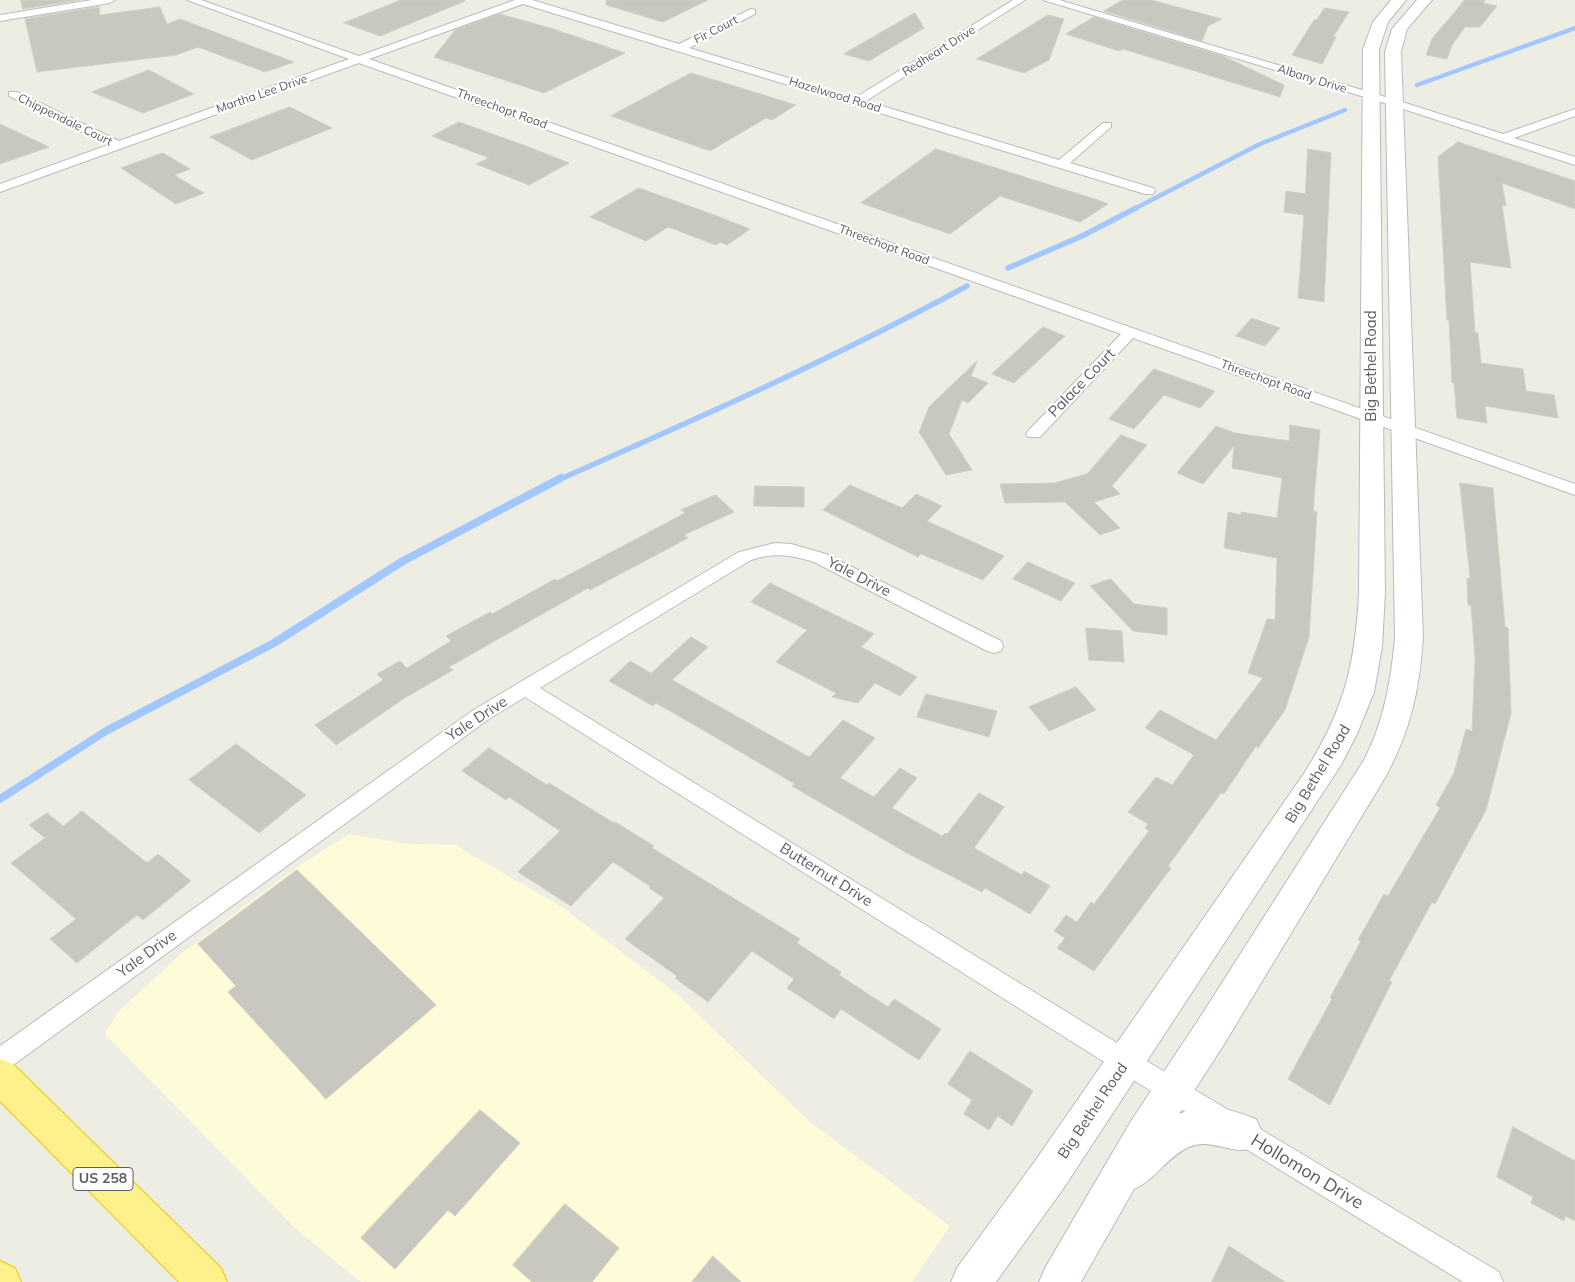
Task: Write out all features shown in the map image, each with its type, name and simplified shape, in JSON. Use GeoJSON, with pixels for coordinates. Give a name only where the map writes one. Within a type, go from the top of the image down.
{"type":"FeatureCollection","features":[{"type":"Feature","properties":{"kind":"highway","name":"US 258"},"geometry":{"type":"LineString","coordinates":[[0,1076],[207,1282]]}},
{"type":"Feature","properties":{"kind":"main road","name":"Big Bethel Road"},"geometry":{"type":"LineString","coordinates":[[971,1282],[1049,1176],[1316,782],[1339,745],[1353,715],[1362,687],[1368,658],[1371,626],[1371,417],[1383,100],[1393,44],[1409,3]]}},
{"type":"Feature","properties":{"kind":"main road","name":"Big Bethel Road"},"geometry":{"type":"LineString","coordinates":[[1059,1282],[1172,1090],[1210,1034],[1360,794],[1388,741],[1402,695],[1409,638],[1405,429],[1383,100]]}},
{"type":"Feature","properties":{"kind":"main road"},"geometry":{"type":"LineString","coordinates":[[1115,1185],[1168,1138],[1186,1128],[1209,1126],[1243,1132]]}},
{"type":"Feature","properties":{"kind":"street"},"geometry":{"type":"LineString","coordinates":[[0,18],[110,0]]}},
{"type":"Feature","properties":{"kind":"street","name":"Threechopt Road"},"geometry":{"type":"LineString","coordinates":[[192,0],[1575,490]]}},
{"type":"Feature","properties":{"kind":"street","name":"Martha Lee Drive"},"geometry":{"type":"LineString","coordinates":[[0,188],[361,60],[523,0]]}},
{"type":"Feature","properties":{"kind":"street","name":"Hazelwood Road"},"geometry":{"type":"LineString","coordinates":[[523,0],[1148,191]]}},
{"type":"Feature","properties":{"kind":"street","name":"Redheart Drive"},"geometry":{"type":"LineString","coordinates":[[858,101],[1020,0]]}},
{"type":"Feature","properties":{"kind":"street","name":"Albany Drive"},"geometry":{"type":"LineString","coordinates":[[1048,0],[1505,137],[1575,161]]}},
{"type":"Feature","properties":{"kind":"street","name":"Fir Court"},"geometry":{"type":"LineString","coordinates":[[680,48],[751,12]]}},
{"type":"Feature","properties":{"kind":"street","name":"Chippendale Court"},"geometry":{"type":"LineString","coordinates":[[13,94],[117,145]]}},
{"type":"Feature","properties":{"kind":"street"},"geometry":{"type":"LineString","coordinates":[[1505,137],[1575,112]]}},
{"type":"Feature","properties":{"kind":"street"},"geometry":{"type":"LineString","coordinates":[[1061,164],[1106,125]]}},
{"type":"Feature","properties":{"kind":"street","name":"Palace Court"},"geometry":{"type":"LineString","coordinates":[[1034,434],[1131,332]]}},
{"type":"Feature","properties":{"kind":"street","name":"Yale Drive"},"geometry":{"type":"LineString","coordinates":[[0,1060],[441,741],[525,688],[745,556],[770,547],[794,549],[820,558],[994,646]]}},
{"type":"Feature","properties":{"kind":"street","name":"Butternut Drive"},"geometry":{"type":"LineString","coordinates":[[525,688],[1126,1062]]}},
{"type":"Feature","properties":{"kind":"street","name":"Hollomon Drive"},"geometry":{"type":"LineString","coordinates":[[1126,1062],[1489,1282]]}},
{"type":"Feature","properties":{"kind":"shaded area"},"geometry":{"type":"Polygon","coordinates":[[[349,834],[409,844],[455,845],[562,907],[677,994],[810,1122],[950,1226],[912,1282],[361,1282],[297,1230],[105,1034],[118,1012],[181,954],[293,870],[349,834]]]}},
{"type":"Feature","properties":{"kind":"building"},"geometry":{"type":"Polygon","coordinates":[[[21,0],[80,0],[23,9],[21,0]]]}},
{"type":"Feature","properties":{"kind":"building"},"geometry":{"type":"Polygon","coordinates":[[[401,0],[465,1],[380,36],[344,23],[401,0]]]}},
{"type":"Feature","properties":{"kind":"building"},"geometry":{"type":"Polygon","coordinates":[[[607,0],[708,0],[663,22],[606,5],[607,0]]]}},
{"type":"Feature","properties":{"kind":"building"},"geometry":{"type":"Polygon","coordinates":[[[1123,0],[1151,0],[1222,19],[1208,26],[1202,41],[1104,11],[1123,0]]]}},
{"type":"Feature","properties":{"kind":"building"},"geometry":{"type":"Polygon","coordinates":[[[1465,0],[1485,0],[1483,3],[1497,6],[1480,27],[1465,27],[1452,45],[1447,59],[1426,55],[1432,39],[1465,0]]]}},
{"type":"Feature","properties":{"kind":"building"},"geometry":{"type":"Polygon","coordinates":[[[99,7],[100,15],[160,7],[167,24],[180,19],[294,62],[265,72],[198,47],[176,55],[37,72],[25,19],[99,7]]]}},
{"type":"Feature","properties":{"kind":"building"},"geometry":{"type":"Polygon","coordinates":[[[1325,8],[1349,12],[1333,37],[1336,37],[1322,64],[1292,55],[1314,20],[1325,8]]]}},
{"type":"Feature","properties":{"kind":"building"},"geometry":{"type":"Polygon","coordinates":[[[915,13],[924,28],[869,61],[844,54],[915,13]]]}},
{"type":"Feature","properties":{"kind":"building"},"geometry":{"type":"Polygon","coordinates":[[[500,14],[550,28],[625,53],[544,93],[434,57],[455,30],[500,14]]]}},
{"type":"Feature","properties":{"kind":"building"},"geometry":{"type":"Polygon","coordinates":[[[1048,15],[1064,19],[1049,60],[1024,73],[977,59],[1048,15]]]}},
{"type":"Feature","properties":{"kind":"building"},"geometry":{"type":"Polygon","coordinates":[[[1094,17],[1223,56],[1284,85],[1280,97],[1123,49],[1119,51],[1066,34],[1094,17]]]}},
{"type":"Feature","properties":{"kind":"building"},"geometry":{"type":"Polygon","coordinates":[[[149,70],[194,94],[143,113],[92,92],[149,70]]]}},
{"type":"Feature","properties":{"kind":"building"},"geometry":{"type":"Polygon","coordinates":[[[691,73],[796,105],[772,120],[766,118],[710,151],[611,116],[691,73]]]}},
{"type":"Feature","properties":{"kind":"building"},"geometry":{"type":"Polygon","coordinates":[[[290,107],[332,128],[252,160],[210,137],[290,107]]]}},
{"type":"Feature","properties":{"kind":"building"},"geometry":{"type":"Polygon","coordinates":[[[459,122],[569,163],[529,185],[476,164],[489,158],[432,136],[459,122]]]}},
{"type":"Feature","properties":{"kind":"building"},"geometry":{"type":"Polygon","coordinates":[[[0,124],[49,147],[0,164],[0,124]]]}},
{"type":"Feature","properties":{"kind":"building"},"geometry":{"type":"Polygon","coordinates":[[[1458,142],[1575,181],[1575,209],[1502,183],[1506,206],[1502,205],[1511,268],[1470,262],[1475,332],[1478,333],[1481,363],[1523,369],[1526,391],[1554,395],[1558,418],[1485,406],[1487,423],[1457,418],[1454,383],[1452,383],[1449,320],[1447,320],[1438,157],[1458,142]]]}},
{"type":"Feature","properties":{"kind":"building"},"geometry":{"type":"Polygon","coordinates":[[[936,149],[1108,204],[1080,222],[1000,196],[950,234],[861,203],[936,149]]]}},
{"type":"Feature","properties":{"kind":"building"},"geometry":{"type":"Polygon","coordinates":[[[1308,149],[1331,153],[1324,302],[1298,298],[1304,215],[1284,212],[1286,191],[1305,194],[1308,149]]]}},
{"type":"Feature","properties":{"kind":"building"},"geometry":{"type":"Polygon","coordinates":[[[163,153],[190,169],[174,175],[204,193],[176,204],[121,168],[163,153]]]}},
{"type":"Feature","properties":{"kind":"building"},"geometry":{"type":"Polygon","coordinates":[[[639,188],[750,229],[727,245],[720,242],[716,245],[668,227],[646,241],[590,217],[639,188]]]}},
{"type":"Feature","properties":{"kind":"building"},"geometry":{"type":"Polygon","coordinates":[[[1252,318],[1280,328],[1265,346],[1236,336],[1252,318]]]}},
{"type":"Feature","properties":{"kind":"building"},"geometry":{"type":"Polygon","coordinates":[[[1043,327],[1065,336],[1014,383],[992,374],[1043,327]]]}},
{"type":"Feature","properties":{"kind":"building"},"geometry":{"type":"Polygon","coordinates":[[[977,361],[971,376],[988,383],[968,403],[962,400],[949,434],[972,470],[946,475],[919,432],[929,407],[977,361]]]}},
{"type":"Feature","properties":{"kind":"building"},"geometry":{"type":"Polygon","coordinates":[[[1154,369],[1215,391],[1200,408],[1164,395],[1134,429],[1109,419],[1154,369]]]}},
{"type":"Feature","properties":{"kind":"building"},"geometry":{"type":"Polygon","coordinates":[[[1290,425],[1320,430],[1313,511],[1317,512],[1309,637],[1285,710],[1258,748],[1256,746],[1224,794],[1221,793],[1168,866],[1171,868],[1094,971],[1057,948],[1065,938],[1054,931],[1066,915],[1077,922],[1091,902],[1094,904],[1149,831],[1145,828],[1148,824],[1128,812],[1156,777],[1172,785],[1194,755],[1145,728],[1160,710],[1216,740],[1263,678],[1248,673],[1267,619],[1275,620],[1277,558],[1224,548],[1228,512],[1241,515],[1241,512],[1277,518],[1282,478],[1232,468],[1234,446],[1203,484],[1177,473],[1216,426],[1235,433],[1289,441],[1290,425]]]}},
{"type":"Feature","properties":{"kind":"building"},"geometry":{"type":"Polygon","coordinates":[[[1121,435],[1147,445],[1112,486],[1120,494],[1094,502],[1120,528],[1100,535],[1065,502],[1005,503],[1000,484],[1054,483],[1087,474],[1121,435]]]}},
{"type":"Feature","properties":{"kind":"building"},"geometry":{"type":"Polygon","coordinates":[[[1460,483],[1493,488],[1505,627],[1508,628],[1511,713],[1486,810],[1435,904],[1432,902],[1389,981],[1392,982],[1330,1105],[1288,1079],[1332,999],[1330,998],[1361,941],[1358,940],[1384,894],[1388,896],[1440,808],[1436,805],[1454,773],[1466,729],[1472,731],[1475,658],[1471,605],[1468,605],[1467,578],[1470,579],[1460,483]]]}},
{"type":"Feature","properties":{"kind":"building"},"geometry":{"type":"Polygon","coordinates":[[[850,485],[902,508],[916,494],[942,506],[927,521],[1004,556],[983,580],[921,554],[918,557],[823,510],[850,485]]]}},
{"type":"Feature","properties":{"kind":"building"},"geometry":{"type":"Polygon","coordinates":[[[755,486],[804,487],[804,507],[754,506],[755,486]]]}},
{"type":"Feature","properties":{"kind":"building"},"geometry":{"type":"Polygon","coordinates":[[[716,495],[734,512],[684,535],[688,538],[590,590],[588,588],[449,667],[453,670],[403,699],[336,745],[315,725],[383,680],[377,674],[400,661],[407,668],[451,641],[446,636],[490,612],[492,614],[555,579],[557,581],[685,513],[681,510],[716,495]]]}},
{"type":"Feature","properties":{"kind":"building"},"geometry":{"type":"Polygon","coordinates":[[[1028,562],[1075,583],[1061,601],[1013,579],[1028,562]]]}},
{"type":"Feature","properties":{"kind":"building"},"geometry":{"type":"Polygon","coordinates":[[[1111,579],[1134,604],[1167,608],[1167,635],[1133,631],[1090,586],[1111,579]]]}},
{"type":"Feature","properties":{"kind":"building"},"geometry":{"type":"Polygon","coordinates":[[[770,583],[874,634],[861,647],[917,677],[900,696],[875,683],[858,703],[832,697],[836,693],[776,662],[807,630],[751,602],[770,583]]]}},
{"type":"Feature","properties":{"kind":"building"},"geometry":{"type":"Polygon","coordinates":[[[1086,628],[1122,631],[1124,662],[1089,660],[1086,628]]]}},
{"type":"Feature","properties":{"kind":"building"},"geometry":{"type":"Polygon","coordinates":[[[691,637],[708,647],[672,680],[809,757],[843,720],[875,738],[840,778],[874,797],[900,768],[917,778],[892,808],[942,836],[945,833],[947,834],[979,793],[1004,807],[974,848],[1022,875],[1024,871],[1050,886],[1030,914],[985,888],[982,892],[907,853],[792,786],[795,784],[715,737],[656,703],[653,706],[609,681],[630,661],[651,673],[691,637]]]}},
{"type":"Feature","properties":{"kind":"building"},"geometry":{"type":"Polygon","coordinates":[[[1076,687],[1096,710],[1049,731],[1029,707],[1076,687]]]}},
{"type":"Feature","properties":{"kind":"building"},"geometry":{"type":"Polygon","coordinates":[[[926,694],[997,711],[989,737],[917,717],[926,694]]]}},
{"type":"Feature","properties":{"kind":"building"},"geometry":{"type":"Polygon","coordinates":[[[236,744],[306,795],[259,833],[189,780],[236,744]]]}},
{"type":"Feature","properties":{"kind":"building"},"geometry":{"type":"Polygon","coordinates":[[[489,748],[547,785],[549,783],[615,822],[654,846],[652,848],[800,939],[797,943],[841,972],[839,975],[888,1007],[894,999],[941,1029],[919,1060],[841,1009],[834,1019],[787,988],[794,979],[752,951],[708,1002],[675,978],[677,976],[625,939],[664,898],[649,888],[650,886],[613,862],[571,906],[518,872],[560,831],[509,797],[506,800],[462,771],[489,748]]]}},
{"type":"Feature","properties":{"kind":"building"},"geometry":{"type":"Polygon","coordinates":[[[82,811],[147,863],[158,854],[191,881],[143,920],[137,915],[77,963],[50,939],[76,919],[11,863],[45,838],[29,825],[47,813],[63,826],[82,811]]]}},
{"type":"Feature","properties":{"kind":"building"},"geometry":{"type":"Polygon","coordinates":[[[297,870],[436,1005],[326,1099],[228,992],[236,986],[198,944],[297,870]]]}},
{"type":"Feature","properties":{"kind":"building"},"geometry":{"type":"Polygon","coordinates":[[[970,1051],[1033,1091],[1012,1126],[998,1116],[989,1130],[964,1114],[972,1100],[948,1084],[970,1051]]]}},
{"type":"Feature","properties":{"kind":"building"},"geometry":{"type":"Polygon","coordinates":[[[480,1110],[520,1143],[455,1216],[448,1210],[395,1269],[361,1238],[480,1110]]]}},
{"type":"Feature","properties":{"kind":"building"},"geometry":{"type":"Polygon","coordinates":[[[1513,1127],[1575,1161],[1575,1221],[1565,1216],[1564,1221],[1531,1203],[1533,1197],[1497,1177],[1513,1127]]]}},
{"type":"Feature","properties":{"kind":"building"},"geometry":{"type":"Polygon","coordinates":[[[565,1204],[619,1248],[592,1282],[532,1282],[513,1265],[565,1204]]]}},
{"type":"Feature","properties":{"kind":"building"},"geometry":{"type":"Polygon","coordinates":[[[1229,1246],[1246,1257],[1285,1282],[1212,1282],[1229,1246]]]}},
{"type":"Feature","properties":{"kind":"building"},"geometry":{"type":"Polygon","coordinates":[[[713,1256],[741,1282],[692,1282],[713,1256]]]}},
{"type":"Feature","properties":{"kind":"waterway"},"geometry":{"type":"LineString","coordinates":[[1417,85],[1575,28]]}},
{"type":"Feature","properties":{"kind":"waterway"},"geometry":{"type":"LineString","coordinates":[[1134,209],[1260,144],[1345,110]]}},
{"type":"Feature","properties":{"kind":"waterway"},"geometry":{"type":"LineString","coordinates":[[1008,268],[1082,236],[1136,208]]}},
{"type":"Feature","properties":{"kind":"waterway"},"geometry":{"type":"LineString","coordinates":[[558,480],[816,363],[967,286]]}},
{"type":"Feature","properties":{"kind":"waterway"},"geometry":{"type":"LineString","coordinates":[[0,799],[106,731],[274,643],[403,561],[561,478]]}}]}
